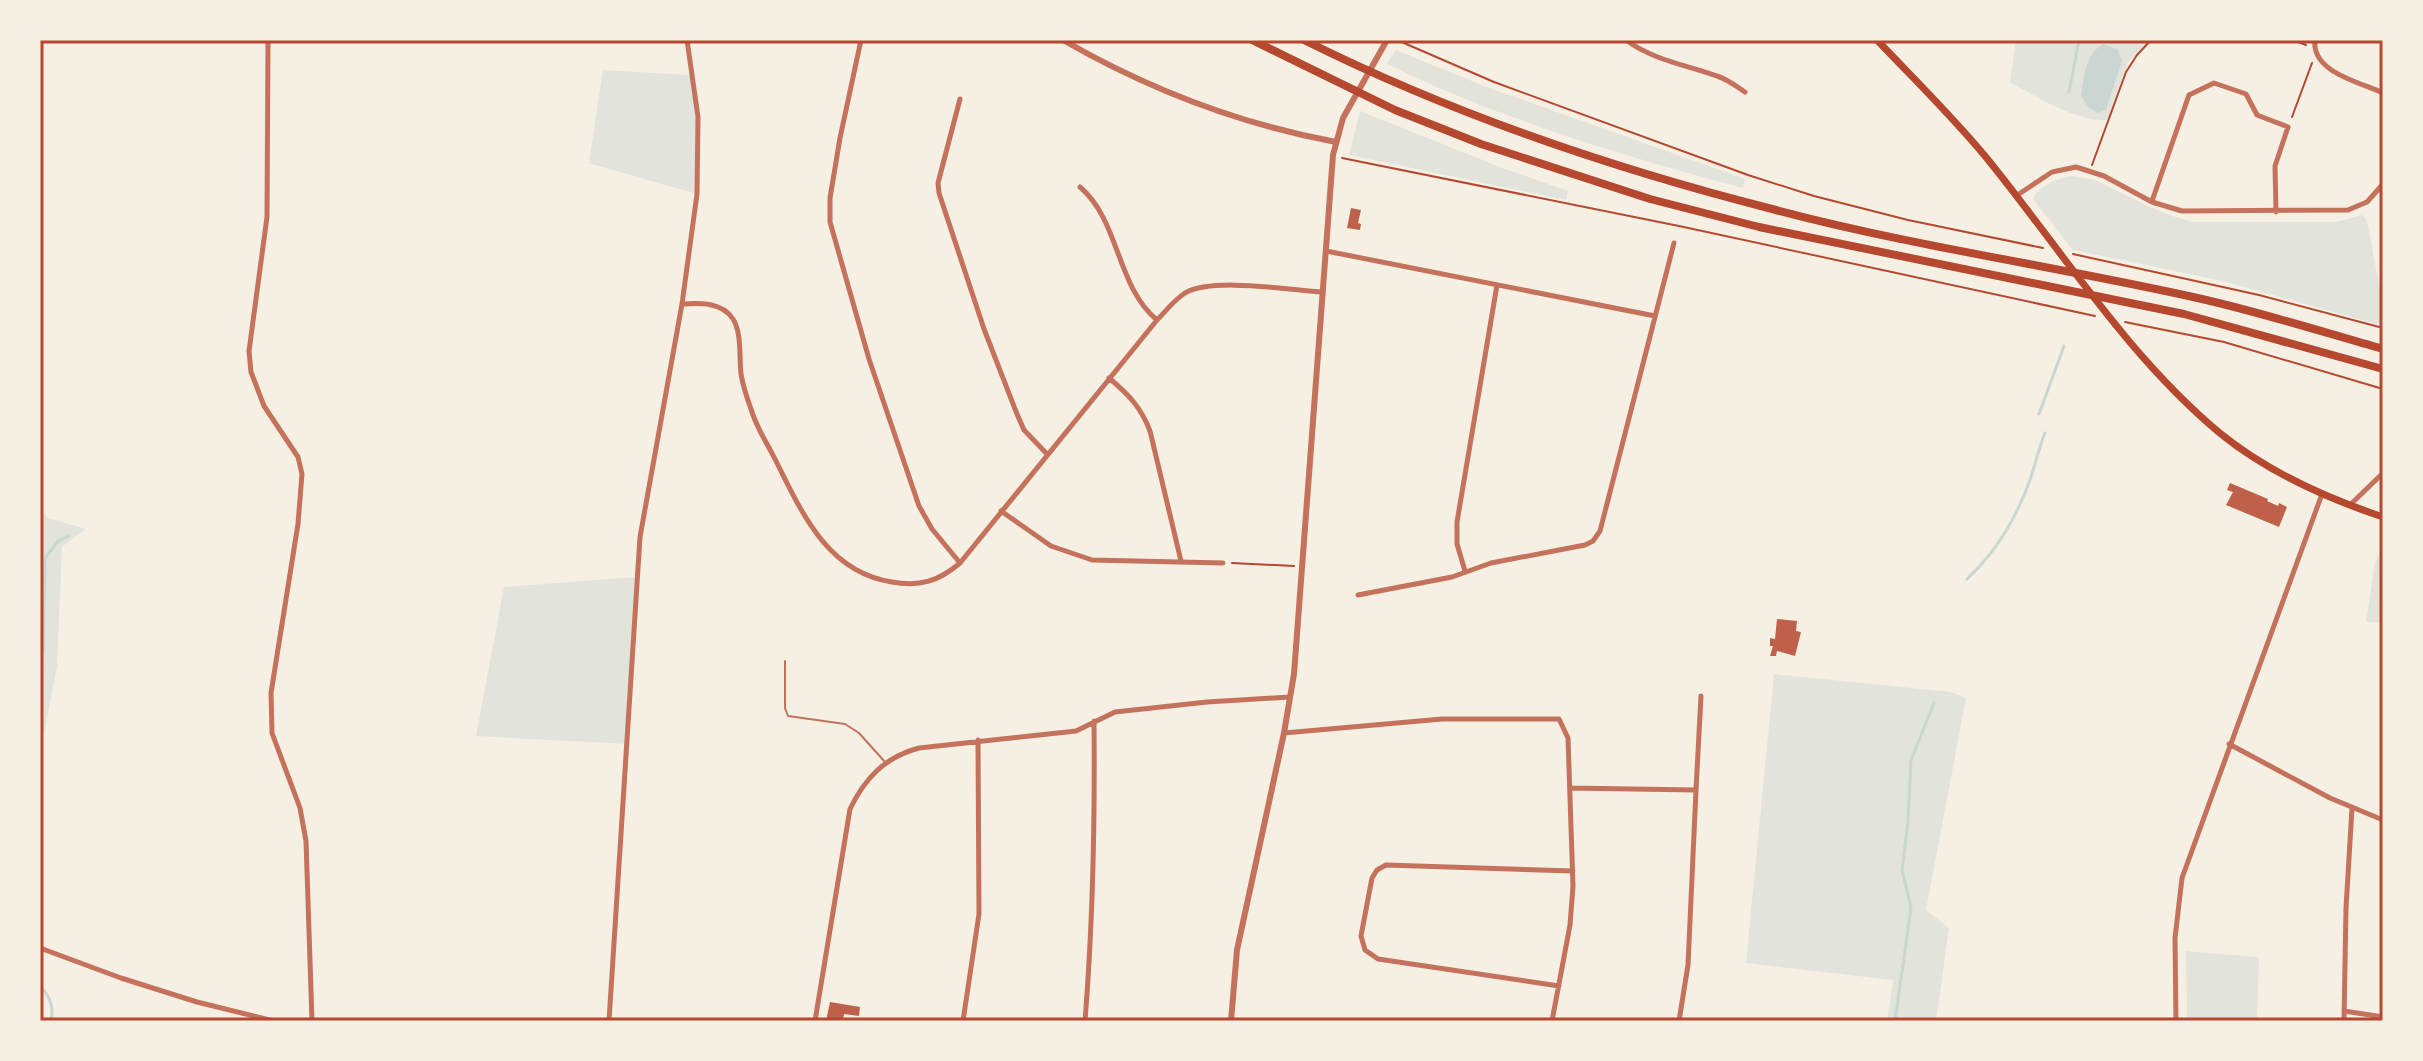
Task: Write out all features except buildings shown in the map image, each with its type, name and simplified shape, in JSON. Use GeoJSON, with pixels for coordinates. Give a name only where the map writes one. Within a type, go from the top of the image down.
{"type":"FeatureCollection","features":[{"type":"Feature","properties":{"kind":"highway"},"geometry":{"type":"LineString","coordinates":[[1252,40],[1329,80],[1481,144],[1650,199],[1759,227],[2225,325],[2383,369]]}},
{"type":"Feature","properties":{"kind":"highway"},"geometry":{"type":"LineString","coordinates":[[1304,40],[1395,83],[1551,144],[1718,195],[1815,220],[2203,299],[2383,349]]}},
{"type":"Feature","properties":{"kind":"main road"},"geometry":{"type":"LineString","coordinates":[[1877,40],[1983,153],[2138,351],[2200,415],[2247,452],[2322,494],[2383,517]]}},
{"type":"Feature","properties":{"kind":"street"},"geometry":{"type":"LineString","coordinates":[[268,40],[267,217],[249,351],[251,372],[264,406],[298,457],[302,474],[298,524],[271,693],[272,733],[300,808],[306,841],[312,1021]]}},
{"type":"Feature","properties":{"kind":"street"},"geometry":{"type":"LineString","coordinates":[[609,1021],[637,564],[646,496],[682,304],[697,194],[698,117],[687,40]]}},
{"type":"Feature","properties":{"kind":"street"},"geometry":{"type":"LineString","coordinates":[[861,40],[840,138],[830,198],[830,222],[869,359],[919,506],[932,529],[960,563]]}},
{"type":"Feature","properties":{"kind":"street"},"geometry":{"type":"LineString","coordinates":[[1063,40],[1134,78],[1190,102],[1258,124],[1336,142]]}},
{"type":"Feature","properties":{"kind":"street"},"geometry":{"type":"LineString","coordinates":[[1231,1021],[1237,950],[1284,733],[1298,639],[1333,155],[1348,108],[1387,40]]}},
{"type":"Feature","properties":{"kind":"street"},"geometry":{"type":"LineString","coordinates":[[1626,40],[1639,49],[1683,67],[1720,76],[1745,92]]}},
{"type":"Feature","properties":{"kind":"street"},"geometry":{"type":"LineString","coordinates":[[2315,40],[2314,48],[2324,66],[2383,93]]}},
{"type":"Feature","properties":{"kind":"street"},"geometry":{"type":"LineString","coordinates":[[2152,202],[2189,95],[2214,83],[2246,94],[2257,115],[2288,127],[2275,166],[2276,212]]}},
{"type":"Feature","properties":{"kind":"street"},"geometry":{"type":"LineString","coordinates":[[960,99],[938,183],[939,193],[984,329],[1017,414],[1024,430],[1047,454]]}},
{"type":"Feature","properties":{"kind":"street"},"geometry":{"type":"LineString","coordinates":[[2016,196],[2060,169],[2090,170],[2152,202],[2173,210],[2191,212],[2354,209],[2367,202],[2383,184]]}},
{"type":"Feature","properties":{"kind":"street"},"geometry":{"type":"LineString","coordinates":[[1080,187],[1093,198],[1101,213],[1135,295],[1157,320]]}},
{"type":"Feature","properties":{"kind":"street"},"geometry":{"type":"LineString","coordinates":[[1358,595],[1452,577],[1491,563],[1593,541],[1600,531],[1674,243]]}},
{"type":"Feature","properties":{"kind":"street"},"geometry":{"type":"LineString","coordinates":[[1326,251],[1655,316]]}},
{"type":"Feature","properties":{"kind":"street"},"geometry":{"type":"LineString","coordinates":[[1465,571],[1457,544],[1457,522],[1497,285]]}},
{"type":"Feature","properties":{"kind":"street"},"geometry":{"type":"LineString","coordinates":[[682,304],[709,304],[724,311],[733,320],[741,376],[752,413],[805,519],[830,552],[853,569],[880,580],[905,585],[928,583],[944,576],[960,563],[1157,320],[1183,294],[1207,286],[1323,292]]}},
{"type":"Feature","properties":{"kind":"street"},"geometry":{"type":"LineString","coordinates":[[1109,378],[1130,396],[1143,413],[1181,561]]}},
{"type":"Feature","properties":{"kind":"street"},"geometry":{"type":"LineString","coordinates":[[2349,506],[2383,473]]}},
{"type":"Feature","properties":{"kind":"street"},"geometry":{"type":"LineString","coordinates":[[2176,1021],[2175,938],[2182,878],[2322,494]]}},
{"type":"Feature","properties":{"kind":"street"},"geometry":{"type":"LineString","coordinates":[[1001,511],[1051,546],[1070,555],[1092,560],[1223,563]]}},
{"type":"Feature","properties":{"kind":"street"},"geometry":{"type":"LineString","coordinates":[[1679,1021],[1688,965],[1701,696]]}},
{"type":"Feature","properties":{"kind":"street"},"geometry":{"type":"LineString","coordinates":[[815,1021],[850,809],[858,792],[885,762],[900,753],[919,748],[1076,731],[1115,712],[1290,697]]}},
{"type":"Feature","properties":{"kind":"street"},"geometry":{"type":"LineString","coordinates":[[1284,733],[1442,719],[1559,719],[1568,738],[1573,871],[1570,925],[1552,1021]]}},
{"type":"Feature","properties":{"kind":"street"},"geometry":{"type":"LineString","coordinates":[[1085,1021],[1093,898],[1094,721]]}},
{"type":"Feature","properties":{"kind":"street"},"geometry":{"type":"LineString","coordinates":[[963,1021],[979,914],[978,740]]}},
{"type":"Feature","properties":{"kind":"street"},"geometry":{"type":"LineString","coordinates":[[2229,744],[2352,808],[2383,820]]}},
{"type":"Feature","properties":{"kind":"street"},"geometry":{"type":"LineString","coordinates":[[1570,788],[1696,790]]}},
{"type":"Feature","properties":{"kind":"street"},"geometry":{"type":"LineString","coordinates":[[2344,1021],[2352,808]]}},
{"type":"Feature","properties":{"kind":"street"},"geometry":{"type":"LineString","coordinates":[[1559,986],[1378,959],[1365,950],[1361,936],[1372,878],[1386,865],[1573,871]]}},
{"type":"Feature","properties":{"kind":"street"},"geometry":{"type":"LineString","coordinates":[[40,948],[197,1002],[274,1021]]}},
{"type":"Feature","properties":{"kind":"street"},"geometry":{"type":"LineString","coordinates":[[2344,1011],[2383,1017]]}},
{"type":"Feature","properties":{"kind":"lane"},"geometry":{"type":"LineString","coordinates":[[785,661],[785,708],[788,716],[845,724],[859,733],[885,762]]}},
{"type":"Feature","properties":{"kind":"path"},"geometry":{"type":"LineString","coordinates":[[1397,40],[1494,82],[1748,175],[1908,220],[2009,241]]}},
{"type":"Feature","properties":{"kind":"path"},"geometry":{"type":"LineString","coordinates":[[2090,170],[2126,72],[2151,40]]}},
{"type":"Feature","properties":{"kind":"path"},"geometry":{"type":"LineString","coordinates":[[2293,40],[2314,48]]}},
{"type":"Feature","properties":{"kind":"path"},"geometry":{"type":"LineString","coordinates":[[2288,127],[2312,63],[2318,56]]}},
{"type":"Feature","properties":{"kind":"path"},"geometry":{"type":"LineString","coordinates":[[1333,155],[1679,226],[2063,310]]}},
{"type":"Feature","properties":{"kind":"path"},"geometry":{"type":"LineString","coordinates":[[2106,261],[2245,291],[2383,328]]}},
{"type":"Feature","properties":{"kind":"path"},"geometry":{"type":"LineString","coordinates":[[2162,330],[2224,342],[2383,389]]}},
{"type":"Feature","properties":{"kind":"path"},"geometry":{"type":"LineString","coordinates":[[1223,563],[1303,566]]}},
{"type":"Feature","properties":{"kind":"shaded area"},"geometry":{"type":"Polygon","coordinates":[[[2016,40],[2149,40],[2128,62],[2107,120],[2096,120],[2071,113],[2010,82],[2016,40]]]}},
{"type":"Feature","properties":{"kind":"shaded area"},"geometry":{"type":"Polygon","coordinates":[[[2104,44],[2118,50],[2122,61],[2106,110],[2098,113],[2088,107],[2081,96],[2089,59],[2104,44]]]}},
{"type":"Feature","properties":{"kind":"shaded area"},"geometry":{"type":"Polygon","coordinates":[[[1396,50],[1484,86],[1745,179],[1743,188],[1607,149],[1473,102],[1387,64],[1396,50]]]}},
{"type":"Feature","properties":{"kind":"shaded area"},"geometry":{"type":"Polygon","coordinates":[[[603,70],[693,75],[698,117],[697,194],[589,163],[603,70]]]}},
{"type":"Feature","properties":{"kind":"shaded area"},"geometry":{"type":"Polygon","coordinates":[[[1360,111],[1568,191],[1566,200],[1349,155],[1360,111]]]}},
{"type":"Feature","properties":{"kind":"shaded area"},"geometry":{"type":"Polygon","coordinates":[[[2072,176],[2095,180],[2163,213],[2192,222],[2336,222],[2362,215],[2367,220],[2380,290],[2383,292],[2383,326],[2223,281],[2073,250],[2033,199],[2050,183],[2072,176]]]}},
{"type":"Feature","properties":{"kind":"shaded area"},"geometry":{"type":"Polygon","coordinates":[[[40,509],[48,518],[86,529],[62,547],[57,666],[40,755],[40,509]]]}},
{"type":"Feature","properties":{"kind":"shaded area"},"geometry":{"type":"Polygon","coordinates":[[[2383,545],[2383,623],[2366,622],[2375,563],[2383,545]]]}},
{"type":"Feature","properties":{"kind":"shaded area"},"geometry":{"type":"Polygon","coordinates":[[[636,577],[626,744],[476,736],[504,587],[636,577]]]}},
{"type":"Feature","properties":{"kind":"shaded area"},"geometry":{"type":"Polygon","coordinates":[[[1774,674],[1951,692],[1966,698],[1926,910],[1949,928],[1936,1021],[1887,1021],[1893,980],[1746,963],[1774,674]]]}},
{"type":"Feature","properties":{"kind":"shaded area"},"geometry":{"type":"Polygon","coordinates":[[[2186,951],[2259,957],[2257,1021],[2187,1021],[2186,951]]]}},
{"type":"Feature","properties":{"kind":"waterway"},"geometry":{"type":"LineString","coordinates":[[2069,92],[2079,40]]}},
{"type":"Feature","properties":{"kind":"waterway"},"geometry":{"type":"LineString","coordinates":[[2039,414],[2064,346]]}},
{"type":"Feature","properties":{"kind":"waterway"},"geometry":{"type":"LineString","coordinates":[[1967,579],[1997,545],[2013,519],[2045,433]]}},
{"type":"Feature","properties":{"kind":"waterway"},"geometry":{"type":"LineString","coordinates":[[43,653],[45,558],[58,541],[69,536]]}},
{"type":"Feature","properties":{"kind":"waterway"},"geometry":{"type":"LineString","coordinates":[[40,693],[42,668]]}},
{"type":"Feature","properties":{"kind":"waterway"},"geometry":{"type":"LineString","coordinates":[[1895,1021],[1911,908],[1902,870],[1911,760],[1934,703]]}},
{"type":"Feature","properties":{"kind":"waterway"},"geometry":{"type":"LineString","coordinates":[[40,986],[50,1002],[51,1021]]}}]}
